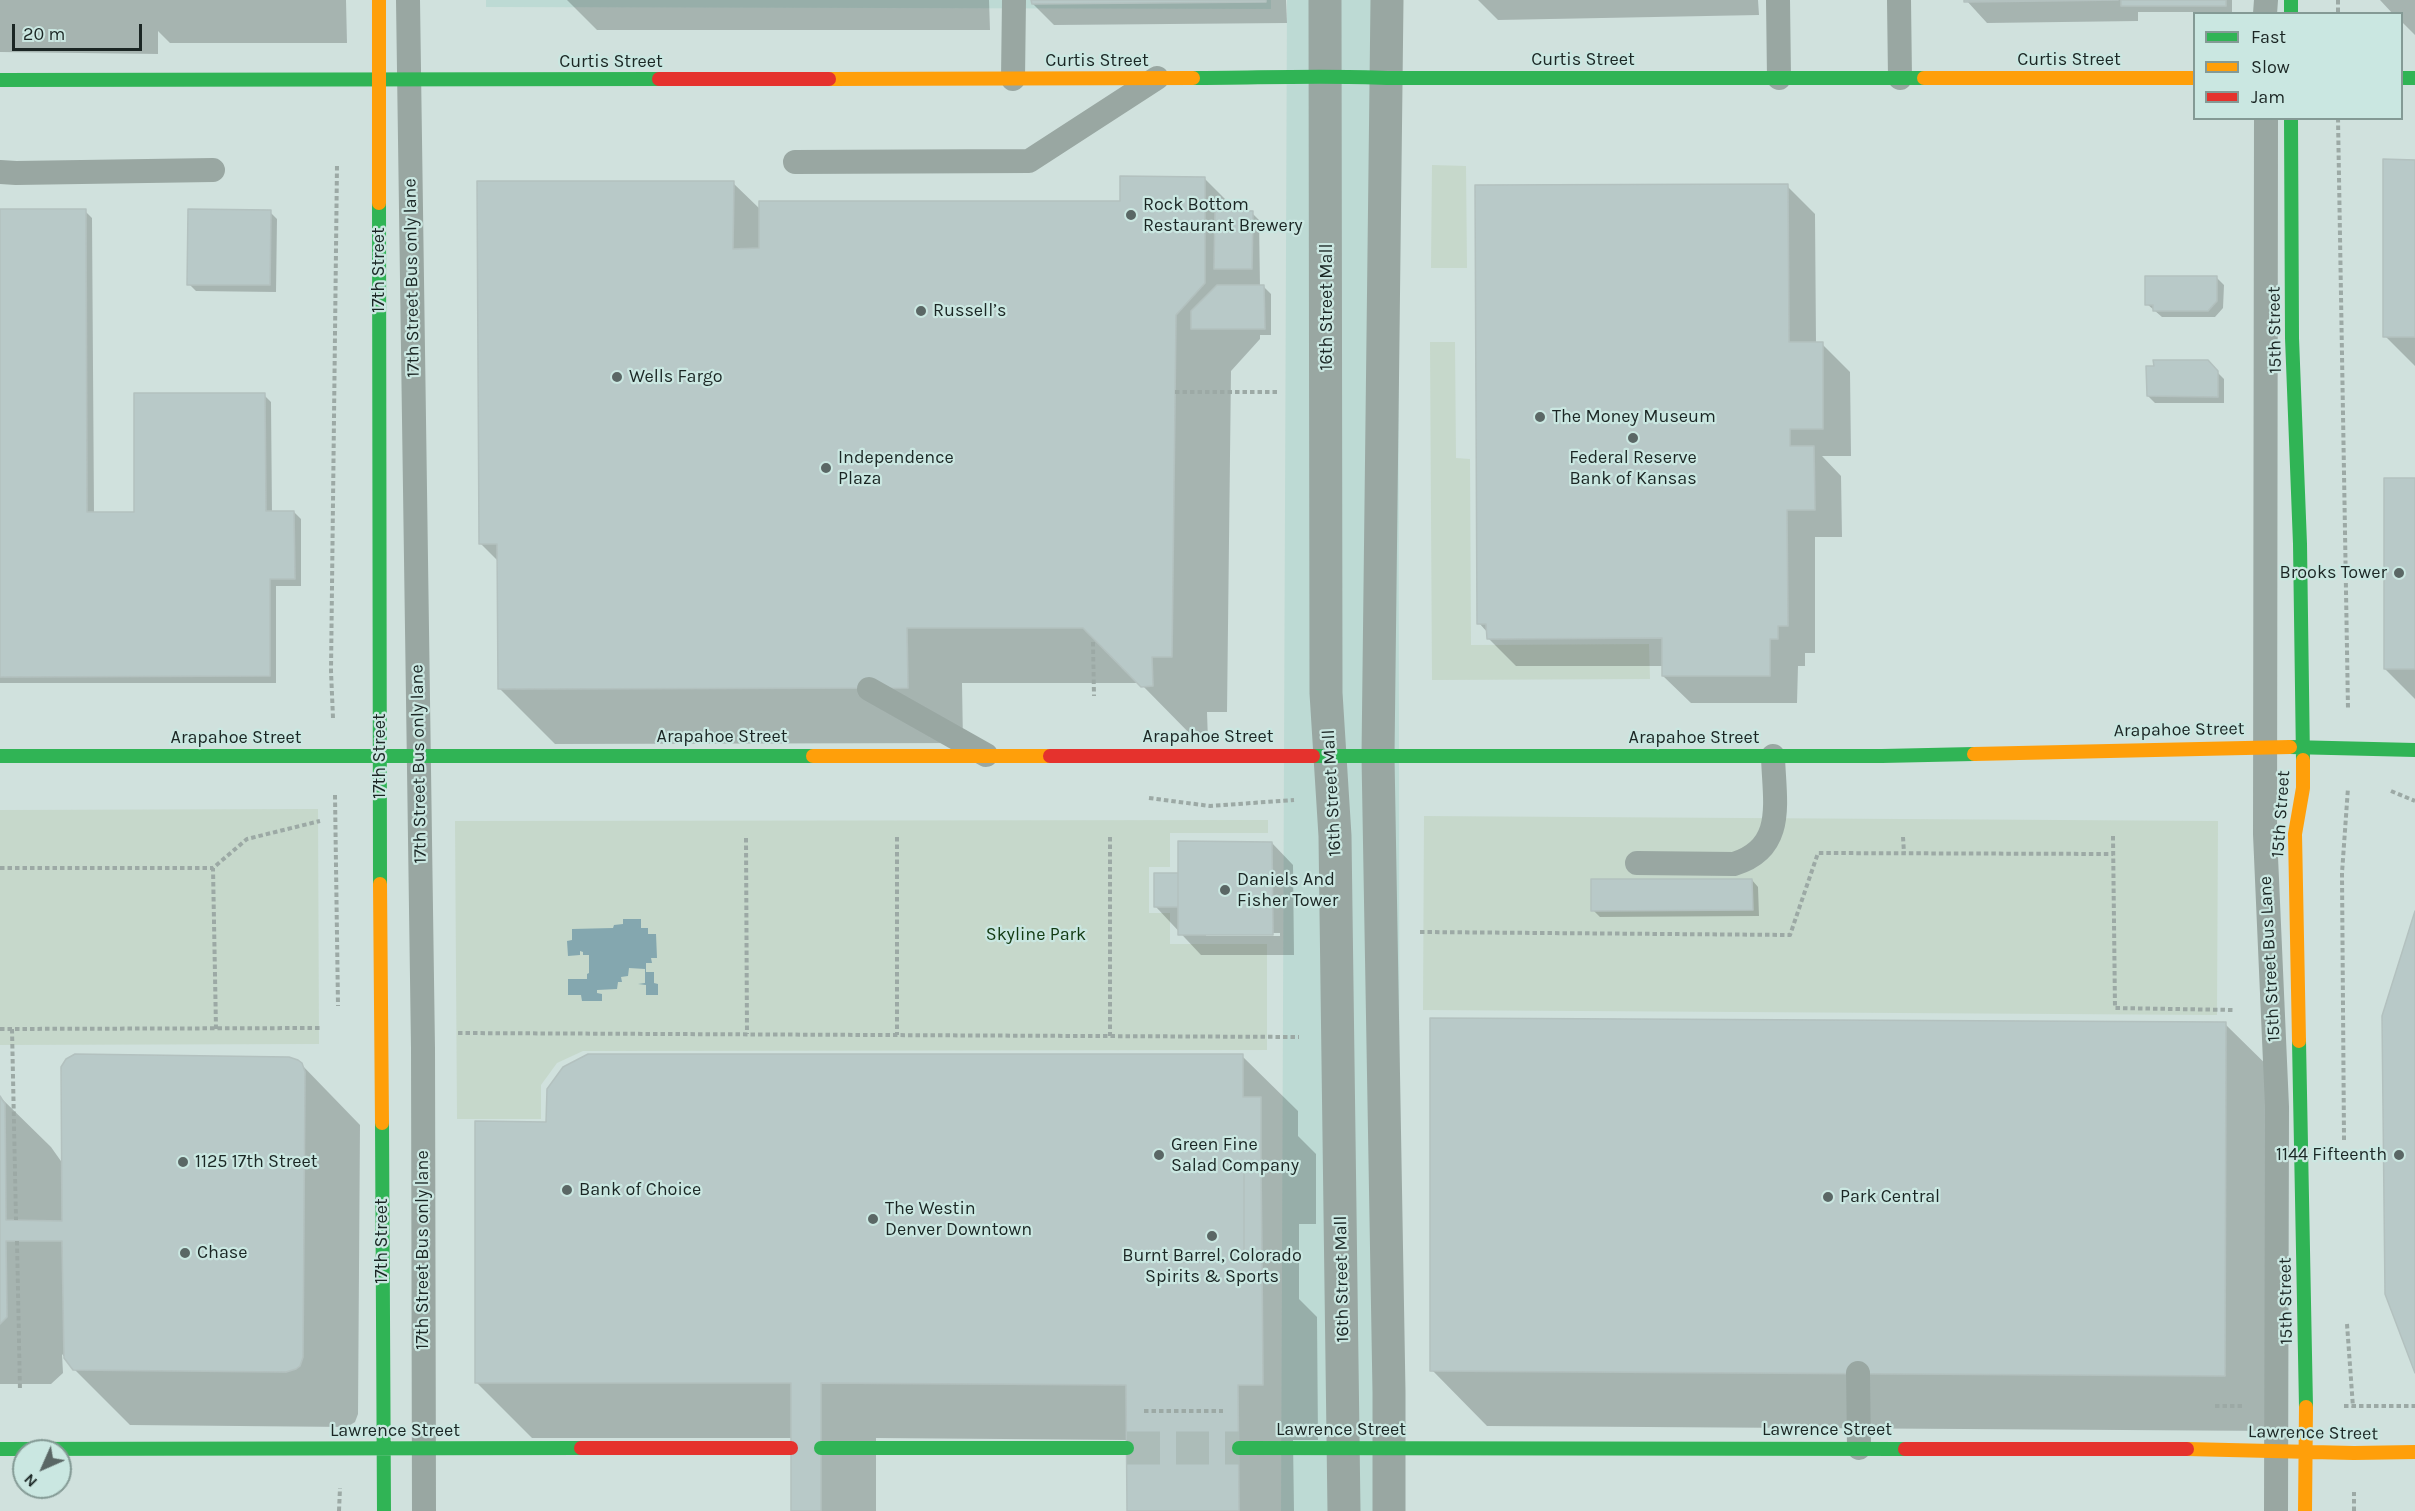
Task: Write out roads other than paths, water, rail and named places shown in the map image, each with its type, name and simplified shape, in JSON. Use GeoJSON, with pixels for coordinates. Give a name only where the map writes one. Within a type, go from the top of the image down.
{"type":"FeatureCollection","features":[{"type":"Feature","properties":{"kind":"street","name":"17th Street"},"geometry":{"type":"LineString","coordinates":[[379,0],[384,1511]]}},
{"type":"Feature","properties":{"kind":"street","name":"16th Street Mall"},"geometry":{"type":"LineString","coordinates":[[1325,0],[1327,75],[1326,693],[1335,836],[1344,1511]]}},
{"type":"Feature","properties":{"kind":"street"},"geometry":{"type":"LineString","coordinates":[[1387,0],[1378,756],[1389,1511]]}},
{"type":"Feature","properties":{"kind":"street","name":"Curtis Street"},"geometry":{"type":"LineString","coordinates":[[0,80],[1013,79],[1276,78],[1327,75],[1387,78],[2193,78]]}},
{"type":"Feature","properties":{"kind":"street","name":"15th Street"},"geometry":{"type":"LineString","coordinates":[[2291,120],[2292,338],[2300,544],[2302,788],[2295,834],[2306,1392],[2305,1511]]}},
{"type":"Feature","properties":{"kind":"street","name":"Arapahoe Street"},"geometry":{"type":"LineString","coordinates":[[0,756],[1882,756],[2265,746],[2415,750]]}},
{"type":"Feature","properties":{"kind":"street","name":"Lawrence Street"},"geometry":{"type":"LineString","coordinates":[[0,1449],[791,1448]]}},
{"type":"Feature","properties":{"kind":"street"},"geometry":{"type":"LineString","coordinates":[[821,1448],[1127,1448]]}},
{"type":"Feature","properties":{"kind":"street","name":"Lawrence Street"},"geometry":{"type":"LineString","coordinates":[[1239,1448],[1859,1448],[2415,1452]]}},
{"type":"Feature","properties":{"kind":"lane"},"geometry":{"type":"LineString","coordinates":[[1013,79],[1014,0]]}},
{"type":"Feature","properties":{"kind":"lane"},"geometry":{"type":"LineString","coordinates":[[1778,0],[1779,78]]}},
{"type":"Feature","properties":{"kind":"lane"},"geometry":{"type":"LineString","coordinates":[[1899,0],[1900,78]]}},
{"type":"Feature","properties":{"kind":"lane","name":"17th Street Bus only lane"},"geometry":{"type":"LineString","coordinates":[[408,8],[423,1047],[424,1511]]}},
{"type":"Feature","properties":{"kind":"lane"},"geometry":{"type":"LineString","coordinates":[[795,162],[1029,161],[1157,78]]}},
{"type":"Feature","properties":{"kind":"lane","name":"15th Street Bus Lane"},"geometry":{"type":"LineString","coordinates":[[2266,120],[2265,834],[2277,1107],[2278,1450],[2276,1511]]}},
{"type":"Feature","properties":{"kind":"lane"},"geometry":{"type":"LineString","coordinates":[[0,172],[213,170]]}},
{"type":"Feature","properties":{"kind":"lane"},"geometry":{"type":"LineString","coordinates":[[869,688],[986,755]]}},
{"type":"Feature","properties":{"kind":"lane"},"geometry":{"type":"LineString","coordinates":[[1637,863],[1734,864],[1747,860],[1760,852],[1769,841],[1773,827],[1773,756]]}},
{"type":"Feature","properties":{"kind":"lane"},"geometry":{"type":"LineString","coordinates":[[1858,1373],[1859,1448]]}},
{"type":"Feature","properties":{"kind":"water"},"geometry":{"type":"Polygon","coordinates":[[[623,919],[641,919],[641,928],[648,928],[648,934],[656,934],[657,958],[651,958],[652,963],[646,963],[646,972],[654,972],[654,983],[658,984],[658,995],[646,995],[646,985],[638,984],[645,983],[645,969],[629,968],[628,976],[621,977],[622,982],[618,982],[617,989],[597,990],[597,993],[602,994],[602,1001],[582,1001],[581,995],[568,995],[568,979],[587,979],[589,973],[589,955],[583,955],[580,951],[580,955],[568,956],[567,941],[572,940],[572,929],[613,928],[614,925],[623,924],[623,919]]]}},
{"type":"Feature","properties":{"kind":"tunnel"},"geometry":{"type":"LineString","coordinates":[[1127,1448],[1239,1448]]}},
{"type":"Feature","properties":{"kind":"place","name":"Rock Bottom Restaurant Brewery"},"geometry":{"type":"Point","coordinates":[1131,215]}},
{"type":"Feature","properties":{"kind":"place","name":"Russell’s"},"geometry":{"type":"Point","coordinates":[921,311]}},
{"type":"Feature","properties":{"kind":"place","name":"Wells Fargo"},"geometry":{"type":"Point","coordinates":[617,377]}},
{"type":"Feature","properties":{"kind":"place","name":"The Money Museum"},"geometry":{"type":"Point","coordinates":[1540,417]}},
{"type":"Feature","properties":{"kind":"place","name":"Federal Reserve Bank of Kansas"},"geometry":{"type":"Point","coordinates":[1633,438]}},
{"type":"Feature","properties":{"kind":"place","name":"Independence Plaza"},"geometry":{"type":"Point","coordinates":[826,468]}},
{"type":"Feature","properties":{"kind":"place","name":"Brooks Tower"},"geometry":{"type":"Point","coordinates":[2399,573]}},
{"type":"Feature","properties":{"kind":"place","name":"Daniels And Fisher Tower"},"geometry":{"type":"Point","coordinates":[1225,890]}},
{"type":"Feature","properties":{"kind":"place","name":"Green Fine Salad Company"},"geometry":{"type":"Point","coordinates":[1159,1155]}},
{"type":"Feature","properties":{"kind":"place","name":"1144 Fifteenth"},"geometry":{"type":"Point","coordinates":[2399,1155]}},
{"type":"Feature","properties":{"kind":"place","name":"1125 17th Street"},"geometry":{"type":"Point","coordinates":[183,1162]}},
{"type":"Feature","properties":{"kind":"place","name":"Bank of Choice"},"geometry":{"type":"Point","coordinates":[567,1190]}},
{"type":"Feature","properties":{"kind":"place","name":"Park Central"},"geometry":{"type":"Point","coordinates":[1828,1197]}},
{"type":"Feature","properties":{"kind":"place","name":"The Westin Denver Downtown"},"geometry":{"type":"Point","coordinates":[873,1219]}},
{"type":"Feature","properties":{"kind":"place","name":"Burnt Barrel, Colorado Spirits & Sports"},"geometry":{"type":"Point","coordinates":[1212,1236]}},
{"type":"Feature","properties":{"kind":"place","name":"Chase"},"geometry":{"type":"Point","coordinates":[185,1253]}},
{"type":"Feature","properties":{"kind":"park label","name":"Skyline Park"},"geometry":{"type":"Point","coordinates":[1036,935]}}]}
